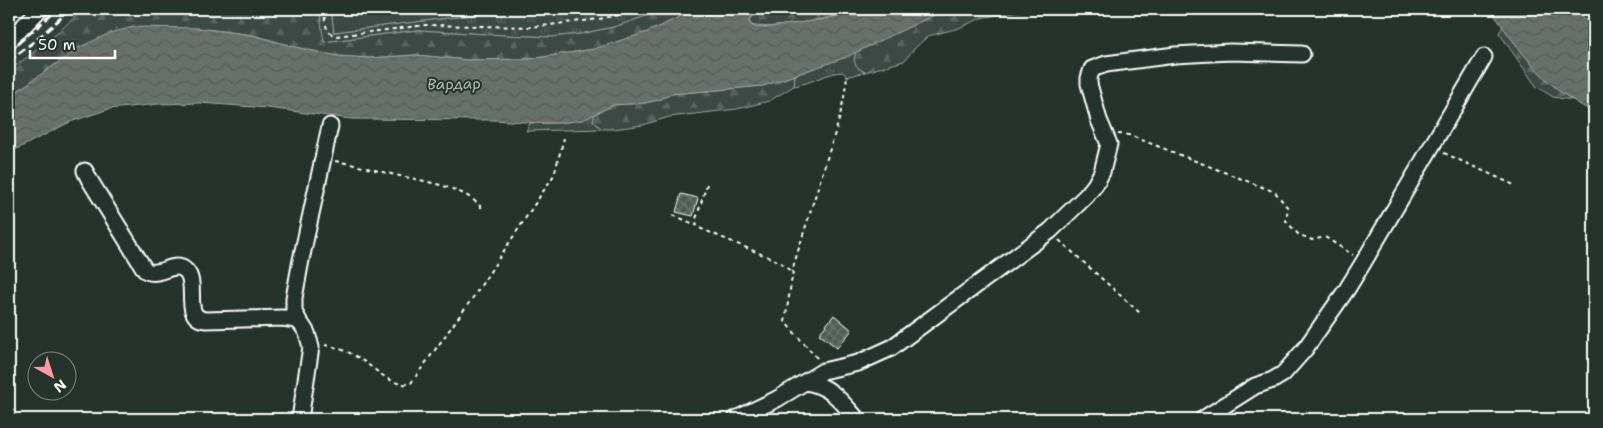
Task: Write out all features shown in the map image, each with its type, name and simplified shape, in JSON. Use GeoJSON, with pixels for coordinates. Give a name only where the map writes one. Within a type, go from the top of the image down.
{"type":"FeatureCollection","features":[{"type":"Feature","properties":{"kind":"street"},"geometry":{"type":"LineString","coordinates":[[9,41],[40,9]]}},
{"type":"Feature","properties":{"kind":"street"},"geometry":{"type":"LineString","coordinates":[[736,419],[826,370],[858,363],[896,346],[1050,231],[1086,196],[1102,172],[1109,144],[1099,120],[1089,84],[1091,71],[1095,68],[1106,64],[1175,55],[1230,52],[1302,54]]}},
{"type":"Feature","properties":{"kind":"street"},"geometry":{"type":"LineString","coordinates":[[1203,419],[1255,386],[1273,380],[1283,374],[1305,349],[1363,263],[1484,57]]}},
{"type":"Feature","properties":{"kind":"street"},"geometry":{"type":"LineString","coordinates":[[300,419],[310,342],[307,333],[294,312],[294,298],[330,126]]}},
{"type":"Feature","properties":{"kind":"street"},"geometry":{"type":"LineString","coordinates":[[85,171],[145,270],[155,273],[176,267],[187,271],[190,281],[192,308],[198,318],[206,320],[282,318],[299,321]]}},
{"type":"Feature","properties":{"kind":"street"},"geometry":{"type":"LineString","coordinates":[[806,382],[827,388],[857,419]]}},
{"type":"Feature","properties":{"kind":"path"},"geometry":{"type":"LineString","coordinates":[[324,9],[329,32],[337,36],[425,25],[532,27],[599,19],[648,9]]}},
{"type":"Feature","properties":{"kind":"path"},"geometry":{"type":"LineString","coordinates":[[826,370],[785,322],[792,272],[828,150],[839,120],[847,77]]}},
{"type":"Feature","properties":{"kind":"path"},"geometry":{"type":"LineString","coordinates":[[1109,144],[1117,134],[1129,135],[1275,192],[1288,208],[1286,221],[1298,234],[1312,240],[1325,237],[1363,263]]}},
{"type":"Feature","properties":{"kind":"path"},"geometry":{"type":"LineString","coordinates":[[310,342],[345,351],[357,356],[377,372],[392,380],[405,385],[411,384],[474,296],[554,175],[564,138]]}},
{"type":"Feature","properties":{"kind":"path"},"geometry":{"type":"LineString","coordinates":[[1432,148],[1514,185]]}},
{"type":"Feature","properties":{"kind":"path"},"geometry":{"type":"LineString","coordinates":[[323,160],[353,164],[433,183],[468,196],[477,202],[482,210]]}},
{"type":"Feature","properties":{"kind":"path"},"geometry":{"type":"LineString","coordinates":[[696,225],[696,219],[707,184]]}},
{"type":"Feature","properties":{"kind":"path"},"geometry":{"type":"LineString","coordinates":[[673,215],[780,262],[792,272]]}},
{"type":"Feature","properties":{"kind":"path"},"geometry":{"type":"LineString","coordinates":[[1050,231],[1141,314]]}},
{"type":"Feature","properties":{"kind":"shaded area"},"geometry":{"type":"Polygon","coordinates":[[[51,9],[83,9],[34,53],[9,70],[9,46],[51,9]]]}},
{"type":"Feature","properties":{"kind":"green space"},"geometry":{"type":"Polygon","coordinates":[[[83,9],[116,9],[112,15],[143,9],[319,9],[324,42],[417,30],[551,37],[580,34],[614,27],[667,9],[697,9],[648,32],[594,49],[530,59],[468,60],[416,55],[369,58],[337,56],[253,35],[197,28],[80,47],[9,97],[9,70],[48,41],[83,9]]]}},
{"type":"Feature","properties":{"kind":"green space"},"geometry":{"type":"Polygon","coordinates":[[[319,9],[331,9],[334,32],[520,9],[667,9],[614,27],[580,34],[551,37],[417,30],[323,42],[319,9]]]}},
{"type":"Feature","properties":{"kind":"green space"},"geometry":{"type":"Polygon","coordinates":[[[331,9],[521,9],[334,32],[331,9]]]}},
{"type":"Feature","properties":{"kind":"green space"},"geometry":{"type":"Polygon","coordinates":[[[760,9],[857,9],[835,16],[785,25],[758,26],[750,24],[750,20],[760,9]]]}},
{"type":"Feature","properties":{"kind":"green space"},"geometry":{"type":"Polygon","coordinates":[[[947,9],[1029,9],[981,18],[959,28],[928,36],[904,61],[865,72],[855,64],[856,52],[947,9]]]}},
{"type":"Feature","properties":{"kind":"green space"},"geometry":{"type":"Polygon","coordinates":[[[1503,26],[1535,66],[1572,100],[1553,97],[1536,86],[1499,33],[1503,26]]]}},
{"type":"Feature","properties":{"kind":"green space"},"geometry":{"type":"Polygon","coordinates":[[[856,52],[855,64],[865,72],[847,77],[843,72],[837,73],[794,86],[795,75],[856,52]]]}},
{"type":"Feature","properties":{"kind":"green space"},"geometry":{"type":"Polygon","coordinates":[[[795,75],[794,86],[769,101],[737,109],[669,117],[643,125],[614,129],[602,129],[593,121],[595,114],[613,105],[645,103],[659,100],[671,94],[763,86],[795,75]]]}},
{"type":"Feature","properties":{"kind":"green space"},"geometry":{"type":"Polygon","coordinates":[[[595,114],[593,121],[602,129],[526,131],[530,123],[563,122],[595,114]]]}},
{"type":"Feature","properties":{"kind":"water","name":"Вардар"},"geometry":{"type":"Polygon","coordinates":[[[697,9],[760,9],[750,19],[750,24],[755,27],[770,27],[819,20],[857,9],[947,9],[844,58],[763,86],[671,94],[659,100],[645,103],[613,105],[583,120],[542,123],[493,120],[351,119],[268,108],[200,103],[159,104],[109,109],[70,122],[9,153],[9,97],[80,47],[110,33],[133,27],[197,28],[253,35],[337,56],[369,58],[416,55],[468,60],[530,59],[594,49],[647,32],[697,9]]]}},
{"type":"Feature","properties":{"kind":"water"},"geometry":{"type":"Polygon","coordinates":[[[1490,9],[1574,9],[1594,26],[1594,113],[1565,95],[1541,74],[1522,53],[1490,9]]]}},
{"type":"Feature","properties":{"kind":"building"},"geometry":{"type":"Polygon","coordinates":[[[681,194],[698,198],[693,216],[676,212],[681,194]]]}},
{"type":"Feature","properties":{"kind":"building"},"geometry":{"type":"Polygon","coordinates":[[[834,315],[852,330],[837,348],[819,334],[834,315]]]}},
{"type":"Feature","properties":{"kind":"railway"},"geometry":{"type":"LineString","coordinates":[[9,51],[58,9]]}},
{"type":"Feature","properties":{"kind":"railway"},"geometry":{"type":"LineString","coordinates":[[9,61],[71,9]]}}]}
